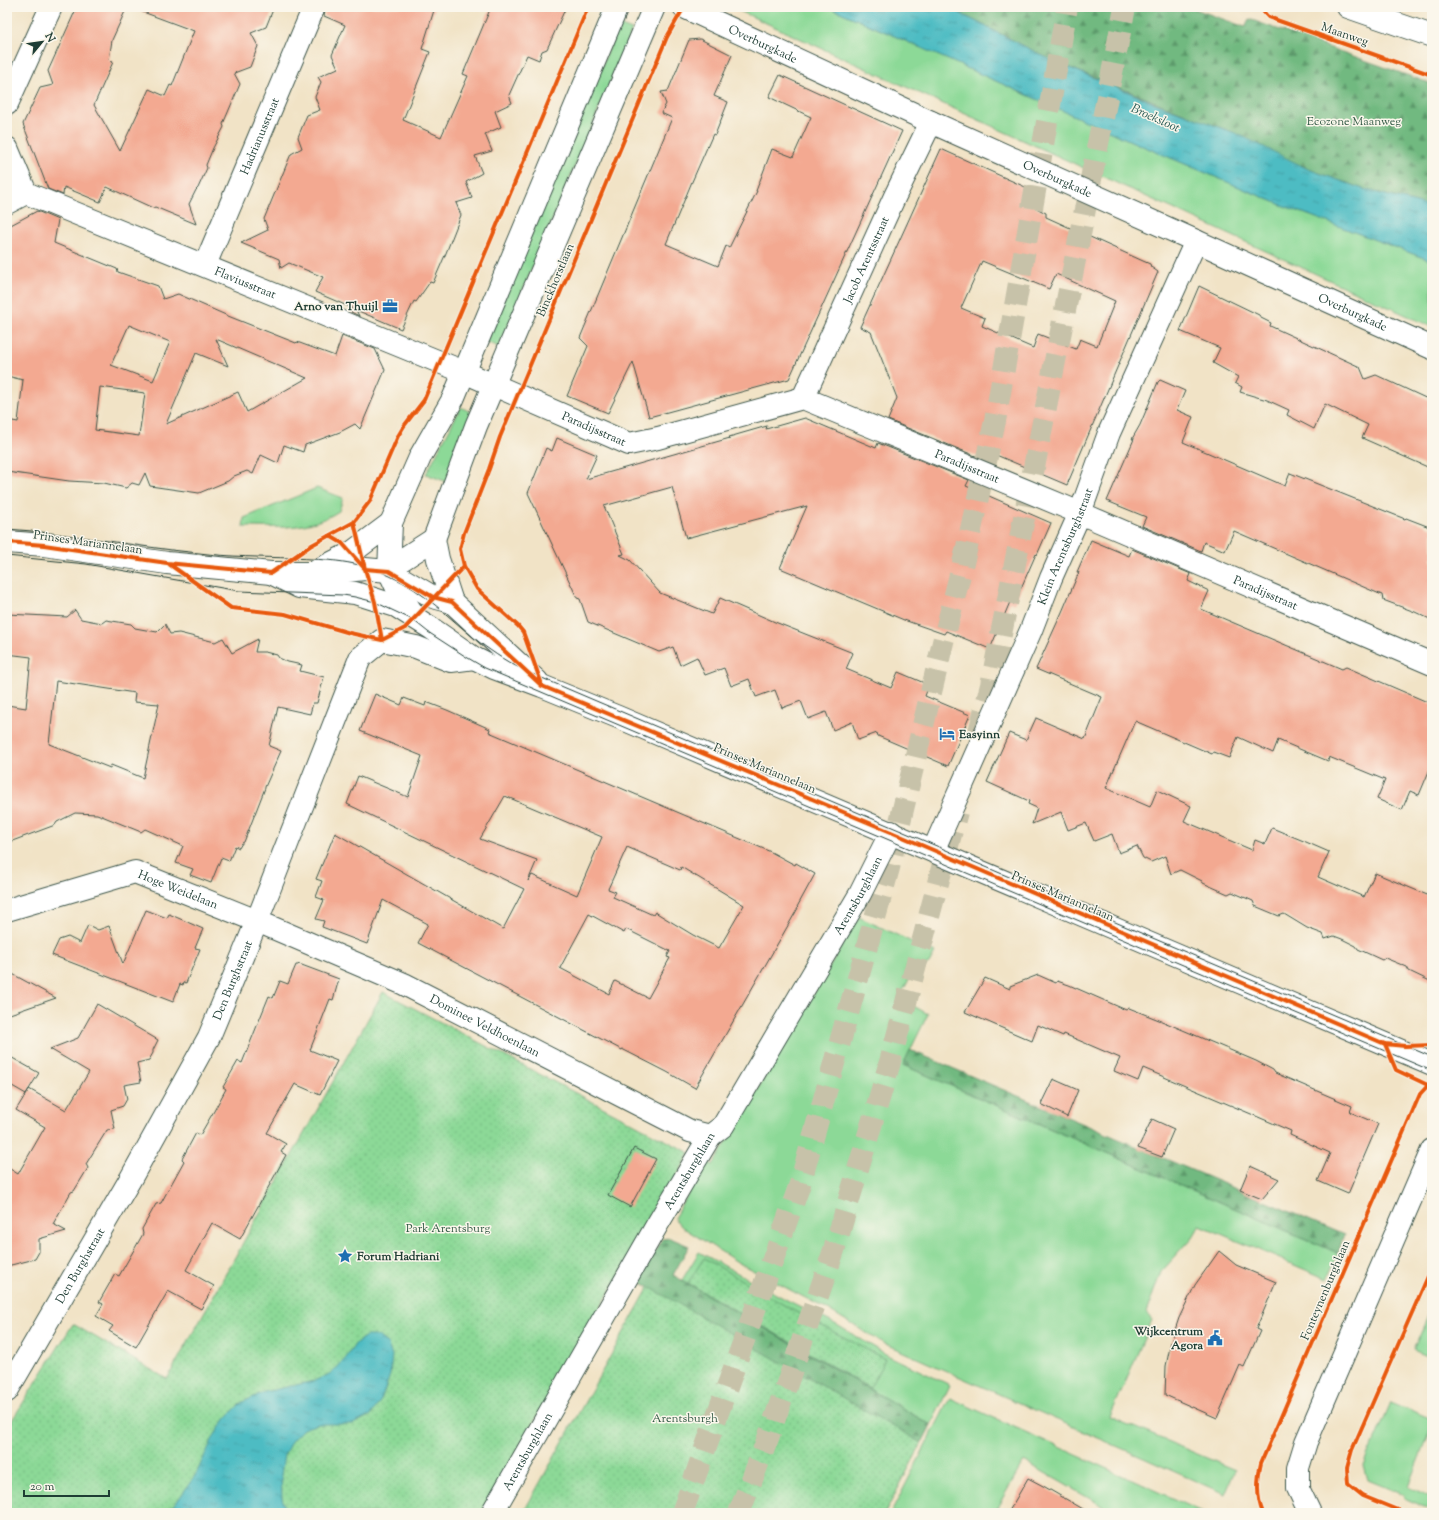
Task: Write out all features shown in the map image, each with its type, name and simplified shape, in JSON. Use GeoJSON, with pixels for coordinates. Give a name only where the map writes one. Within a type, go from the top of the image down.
{"type":"FeatureCollection","features":[{"type":"Feature","properties":{"kind":"street"},"geometry":{"type":"LineString","coordinates":[[7,104],[51,7]]}},
{"type":"Feature","properties":{"kind":"street","name":"Hadrianusstraat"},"geometry":{"type":"LineString","coordinates":[[205,265],[314,7]]}},
{"type":"Feature","properties":{"kind":"street"},"geometry":{"type":"LineString","coordinates":[[415,617],[400,595],[389,570],[391,523],[411,476],[453,399],[618,7]]}},
{"type":"Feature","properties":{"kind":"street","name":"Binckhorstlaan"},"geometry":{"type":"LineString","coordinates":[[434,539],[493,385],[654,7]]}},
{"type":"Feature","properties":{"kind":"street","name":"Overburgkade"},"geometry":{"type":"LineString","coordinates":[[684,7],[931,122],[1196,240],[1432,348]]}},
{"type":"Feature","properties":{"kind":"street"},"geometry":{"type":"LineString","coordinates":[[1348,7],[1432,36]]}},
{"type":"Feature","properties":{"kind":"street","name":"Jacob Arentsstraat"},"geometry":{"type":"LineString","coordinates":[[803,398],[895,196],[931,122]]}},
{"type":"Feature","properties":{"kind":"street"},"geometry":{"type":"LineString","coordinates":[[7,148],[16,198]]}},
{"type":"Feature","properties":{"kind":"street","name":"Flaviusstraat"},"geometry":{"type":"LineString","coordinates":[[16,198],[205,265],[464,372]]}},
{"type":"Feature","properties":{"kind":"street","name":"Klein Arentsburghstraat"},"geometry":{"type":"LineString","coordinates":[[934,851],[1031,630],[1051,578],[1080,513],[1109,433],[1196,240]]}},
{"type":"Feature","properties":{"kind":"street"},"geometry":{"type":"LineString","coordinates":[[464,372],[493,385]]}},
{"type":"Feature","properties":{"kind":"street","name":"Paradijsstraat"},"geometry":{"type":"LineString","coordinates":[[493,385],[628,444],[658,438],[803,398],[1080,513],[1432,664]]}},
{"type":"Feature","properties":{"kind":"street"},"geometry":{"type":"LineString","coordinates":[[314,572],[351,553],[391,523]]}},
{"type":"Feature","properties":{"kind":"street"},"geometry":{"type":"LineString","coordinates":[[389,570],[397,563],[434,539],[438,559],[452,602]]}},
{"type":"Feature","properties":{"kind":"street","name":"Prinses Mariannelaan"},"geometry":{"type":"LineString","coordinates":[[7,542],[44,545],[167,563],[271,573],[365,569],[389,570],[433,597],[452,602],[542,686]]}},
{"type":"Feature","properties":{"kind":"street","name":"Prinses Mariannelaan"},"geometry":{"type":"LineString","coordinates":[[271,573],[299,587],[355,593],[396,606],[415,617],[474,658],[514,677],[542,686],[891,832],[1432,1064]]}},
{"type":"Feature","properties":{"kind":"street","name":"Den Burghstraat"},"geometry":{"type":"LineString","coordinates":[[7,1391],[131,1178],[209,1037],[257,921],[360,658],[382,640],[416,647],[451,661],[474,658]]}},
{"type":"Feature","properties":{"kind":"street","name":"Arentsburghlaan"},"geometry":{"type":"LineString","coordinates":[[492,1513],[657,1225],[710,1136],[723,1126],[860,894],[891,832]]}},
{"type":"Feature","properties":{"kind":"street","name":"Hoge Weidelaan"},"geometry":{"type":"LineString","coordinates":[[7,910],[135,872],[257,921]]}},
{"type":"Feature","properties":{"kind":"street","name":"Dominee Veldhoenlaan"},"geometry":{"type":"LineString","coordinates":[[257,921],[404,984],[690,1131],[710,1136]]}},
{"type":"Feature","properties":{"kind":"street"},"geometry":{"type":"LineString","coordinates":[[1310,1513],[1298,1488],[1298,1468],[1306,1442],[1432,1150]]}},
{"type":"Feature","properties":{"kind":"green space"},"geometry":{"type":"Polygon","coordinates":[[[731,7],[829,7],[1131,141],[1279,204],[1432,261],[1432,327],[731,7]]]}},
{"type":"Feature","properties":{"kind":"green space","name":"Ecozone Maanweg"},"geometry":{"type":"Polygon","coordinates":[[[948,7],[1195,7],[1195,9],[1245,27],[1249,19],[1432,84],[1432,207],[1363,189],[1308,169],[1183,113],[1053,61],[948,7]]]}},
{"type":"Feature","properties":{"kind":"green space"},"geometry":{"type":"Polygon","coordinates":[[[619,25],[632,30],[499,347],[486,342],[619,25]]]}},
{"type":"Feature","properties":{"kind":"green space"},"geometry":{"type":"Polygon","coordinates":[[[461,407],[474,414],[447,482],[426,474],[461,407]]]}},
{"type":"Feature","properties":{"kind":"green space"},"geometry":{"type":"Polygon","coordinates":[[[317,488],[343,498],[339,511],[316,522],[304,525],[281,527],[243,527],[244,518],[317,488]]]}},
{"type":"Feature","properties":{"kind":"green space"},"geometry":{"type":"Polygon","coordinates":[[[859,917],[935,953],[929,964],[913,972],[899,998],[928,1014],[903,1065],[1338,1253],[1327,1279],[1200,1225],[1193,1237],[1161,1272],[1146,1313],[1152,1320],[1110,1417],[1235,1470],[1225,1494],[883,1343],[832,1312],[739,1263],[682,1227],[674,1218],[708,1162],[713,1165],[859,917]]]}},
{"type":"Feature","properties":{"kind":"green space","name":"Park Arentsburg"},"geometry":{"type":"Polygon","coordinates":[[[383,992],[690,1153],[481,1513],[7,1513],[7,1428],[73,1324],[167,1379],[383,992]]]}},
{"type":"Feature","properties":{"kind":"green space"},"geometry":{"type":"Polygon","coordinates":[[[910,1050],[1344,1235],[1338,1253],[903,1065],[910,1050]]]}},
{"type":"Feature","properties":{"kind":"green space"},"geometry":{"type":"Polygon","coordinates":[[[670,1238],[689,1246],[673,1275],[931,1425],[922,1443],[638,1281],[662,1239],[670,1238]]]}},
{"type":"Feature","properties":{"kind":"green space"},"geometry":{"type":"Polygon","coordinates":[[[699,1252],[787,1300],[837,1325],[889,1356],[950,1385],[931,1425],[682,1280],[699,1252]]]}},
{"type":"Feature","properties":{"kind":"green space"},"geometry":{"type":"Polygon","coordinates":[[[704,1258],[794,1311],[885,1359],[870,1388],[688,1283],[704,1258]]]}},
{"type":"Feature","properties":{"kind":"green space","name":"Arentsburgh"},"geometry":{"type":"Polygon","coordinates":[[[649,1287],[922,1443],[885,1513],[523,1513],[649,1287]]]}},
{"type":"Feature","properties":{"kind":"green space"},"geometry":{"type":"Polygon","coordinates":[[[1432,1307],[1432,1358],[1413,1350],[1432,1307]]]}},
{"type":"Feature","properties":{"kind":"green space"},"geometry":{"type":"Polygon","coordinates":[[[950,1398],[1205,1513],[1148,1513],[1143,1510],[1141,1513],[1115,1513],[1024,1461],[994,1513],[891,1513],[950,1398]]]}},
{"type":"Feature","properties":{"kind":"green space"},"geometry":{"type":"Polygon","coordinates":[[[1391,1402],[1432,1419],[1432,1425],[1408,1486],[1432,1497],[1432,1510],[1404,1498],[1404,1495],[1368,1480],[1364,1465],[1391,1402]]]}},
{"type":"Feature","properties":{"kind":"water","name":"Broeksloot"},"geometry":{"type":"Polygon","coordinates":[[[829,7],[948,7],[1053,61],[1155,103],[1238,134],[1308,169],[1363,189],[1432,207],[1432,261],[1279,204],[1131,141],[829,7]]]}},
{"type":"Feature","properties":{"kind":"water"},"geometry":{"type":"Polygon","coordinates":[[[366,1336],[378,1336],[387,1343],[392,1355],[390,1375],[381,1400],[371,1415],[353,1424],[318,1424],[303,1429],[292,1440],[284,1455],[281,1475],[282,1498],[287,1513],[164,1513],[176,1503],[196,1474],[214,1436],[226,1418],[241,1403],[264,1392],[314,1381],[332,1373],[346,1358],[356,1343],[366,1336]]]}},
{"type":"Feature","properties":{"kind":"building"},"geometry":{"type":"Polygon","coordinates":[[[77,7],[127,7],[112,40],[109,60],[113,62],[94,105],[120,151],[149,89],[165,96],[170,85],[172,86],[194,31],[135,9],[136,7],[274,7],[266,27],[251,33],[258,46],[250,67],[234,73],[240,84],[223,124],[224,127],[206,165],[207,168],[189,204],[196,224],[155,207],[153,208],[107,187],[100,202],[64,187],[63,195],[48,189],[23,124],[40,88],[53,85],[48,71],[77,7]]]}},
{"type":"Feature","properties":{"kind":"building"},"geometry":{"type":"Polygon","coordinates":[[[326,7],[435,7],[422,49],[430,52],[403,120],[441,137],[468,76],[463,74],[491,7],[566,7],[547,49],[542,51],[539,60],[527,55],[509,95],[512,103],[495,111],[501,127],[485,134],[492,151],[475,156],[482,173],[466,182],[472,198],[456,203],[461,215],[433,283],[430,282],[416,302],[414,301],[401,329],[356,310],[359,316],[351,312],[352,308],[315,292],[323,277],[289,263],[281,268],[279,259],[241,243],[268,230],[264,219],[291,154],[302,148],[298,137],[307,115],[320,110],[315,97],[321,82],[318,77],[338,68],[332,55],[345,25],[324,16],[326,7]]]}},
{"type":"Feature","properties":{"kind":"building"},"geometry":{"type":"Polygon","coordinates":[[[700,39],[732,55],[714,96],[728,102],[715,135],[713,134],[666,244],[718,266],[726,246],[729,248],[757,191],[772,149],[793,157],[811,117],[769,97],[780,75],[902,131],[789,379],[649,417],[633,362],[608,413],[567,396],[588,346],[580,338],[672,118],[661,113],[666,104],[661,92],[668,91],[689,40],[700,39]]]}},
{"type":"Feature","properties":{"kind":"building"},"geometry":{"type":"Polygon","coordinates":[[[941,149],[1043,195],[1036,208],[1046,213],[1046,217],[1150,264],[1151,267],[1158,272],[1067,485],[982,449],[978,457],[888,420],[897,398],[871,332],[860,327],[941,149]],[[982,261],[961,308],[985,318],[982,326],[1033,348],[1038,334],[1076,349],[1080,339],[1097,346],[1115,301],[1056,274],[1049,289],[982,261]]]}},
{"type":"Feature","properties":{"kind":"building"},"geometry":{"type":"Polygon","coordinates":[[[37,211],[58,220],[54,243],[117,269],[118,272],[158,286],[163,299],[178,294],[296,343],[297,342],[335,356],[342,336],[375,349],[385,370],[360,429],[355,424],[340,432],[305,445],[303,452],[284,445],[278,463],[261,455],[253,474],[247,471],[199,493],[150,486],[145,473],[139,485],[132,483],[126,488],[104,483],[69,481],[7,472],[7,420],[18,422],[23,380],[7,376],[7,227],[37,211]],[[129,325],[111,365],[153,381],[170,342],[129,325]],[[216,339],[228,366],[196,353],[166,424],[238,392],[247,412],[307,378],[216,339]],[[100,387],[95,430],[139,436],[145,393],[100,387]]]}},
{"type":"Feature","properties":{"kind":"building"},"geometry":{"type":"Polygon","coordinates":[[[1199,286],[1259,315],[1261,318],[1271,323],[1270,326],[1360,367],[1365,379],[1376,375],[1432,401],[1432,469],[1362,438],[1368,425],[1325,404],[1314,429],[1287,415],[1289,410],[1267,400],[1240,392],[1242,387],[1235,383],[1238,377],[1213,363],[1220,348],[1180,331],[1199,286]]]}},
{"type":"Feature","properties":{"kind":"building"},"geometry":{"type":"Polygon","coordinates":[[[1160,380],[1185,391],[1177,410],[1193,417],[1183,442],[1285,486],[1290,473],[1405,519],[1406,518],[1432,528],[1432,620],[1383,600],[1382,595],[1234,531],[1225,551],[1204,542],[1201,551],[1142,526],[1146,517],[1107,501],[1134,439],[1132,439],[1140,425],[1160,380]]]}},
{"type":"Feature","properties":{"kind":"building"},"geometry":{"type":"Polygon","coordinates":[[[805,418],[876,448],[878,443],[969,480],[966,486],[1051,523],[1014,604],[1010,602],[990,649],[946,631],[944,634],[904,620],[780,568],[807,506],[686,538],[672,487],[604,506],[624,554],[620,555],[630,560],[660,593],[712,614],[720,598],[853,653],[846,669],[891,688],[898,672],[929,685],[925,696],[970,715],[948,766],[878,736],[877,733],[858,740],[852,722],[833,730],[826,712],[808,719],[801,701],[782,708],[775,690],[756,697],[749,679],[731,686],[724,668],[705,675],[697,657],[680,665],[673,647],[659,652],[588,622],[580,599],[577,598],[528,493],[546,448],[552,451],[557,438],[597,455],[586,479],[767,426],[766,429],[805,418]]]}},
{"type":"Feature","properties":{"kind":"building"},"geometry":{"type":"Polygon","coordinates":[[[1091,540],[1129,556],[1132,549],[1191,574],[1188,581],[1209,591],[1201,609],[1342,669],[1346,667],[1432,704],[1432,764],[1419,795],[1410,791],[1402,810],[1377,799],[1385,780],[1329,757],[1328,761],[1278,740],[1273,753],[1238,737],[1229,758],[1213,752],[1212,754],[1135,721],[1106,788],[1150,807],[1157,790],[1191,806],[1184,821],[1252,850],[1255,840],[1265,844],[1272,828],[1306,842],[1329,852],[1318,877],[1364,897],[1375,873],[1432,897],[1432,982],[1409,971],[1407,967],[1385,958],[1382,960],[1358,949],[1356,946],[1342,939],[1334,936],[1325,939],[1323,934],[1307,928],[1284,914],[1279,916],[1255,906],[1253,901],[1232,892],[1228,894],[1203,883],[1202,881],[1180,870],[1171,874],[1165,856],[1151,862],[1143,858],[1137,846],[1119,853],[1112,834],[1094,841],[1086,823],[1068,830],[1061,812],[1032,824],[1037,808],[1028,804],[1029,801],[987,782],[1009,733],[1026,740],[1036,718],[1085,739],[1102,697],[1036,669],[1062,612],[1091,540]]]}},
{"type":"Feature","properties":{"kind":"building"},"geometry":{"type":"Polygon","coordinates":[[[75,610],[81,619],[102,623],[106,620],[131,624],[135,628],[157,632],[165,624],[170,634],[179,633],[215,642],[223,638],[232,653],[258,639],[255,652],[265,652],[277,655],[279,658],[288,662],[302,665],[300,671],[324,677],[317,703],[313,703],[310,714],[278,707],[269,746],[281,751],[265,787],[244,842],[239,848],[235,846],[229,861],[221,858],[211,883],[190,875],[193,869],[176,863],[183,846],[145,829],[141,832],[97,814],[75,813],[57,822],[55,825],[7,843],[7,705],[26,708],[31,657],[7,654],[7,614],[67,617],[75,610]],[[56,681],[49,744],[110,768],[111,765],[143,778],[159,704],[134,702],[135,693],[56,681]]]}},
{"type":"Feature","properties":{"kind":"building"},"geometry":{"type":"Polygon","coordinates":[[[375,694],[401,705],[404,698],[425,706],[426,702],[490,729],[489,732],[771,852],[795,865],[796,863],[815,874],[797,907],[798,908],[695,1088],[418,943],[428,924],[383,900],[367,944],[322,927],[324,921],[316,919],[324,900],[316,897],[322,881],[316,879],[335,833],[503,929],[524,889],[347,804],[358,776],[408,797],[422,756],[360,731],[375,694]],[[505,796],[480,839],[537,860],[528,881],[532,875],[577,895],[602,837],[505,796]],[[627,847],[608,889],[616,892],[613,897],[653,915],[655,912],[693,935],[719,948],[744,905],[681,867],[680,870],[627,847]],[[589,914],[560,968],[609,994],[615,981],[648,998],[670,958],[667,957],[670,951],[626,929],[624,933],[589,914]]]}},
{"type":"Feature","properties":{"kind":"building"},"geometry":{"type":"Polygon","coordinates":[[[146,910],[167,918],[169,914],[203,929],[195,948],[200,949],[186,983],[184,982],[183,985],[180,984],[173,1002],[52,955],[59,940],[68,937],[80,943],[88,925],[98,930],[109,926],[123,964],[146,910]]]}},
{"type":"Feature","properties":{"kind":"building"},"geometry":{"type":"Polygon","coordinates":[[[299,964],[339,979],[333,1000],[330,999],[310,1050],[337,1061],[320,1095],[295,1084],[267,1133],[286,1144],[281,1152],[286,1155],[240,1239],[212,1223],[186,1270],[214,1286],[201,1309],[168,1291],[136,1347],[109,1331],[113,1326],[96,1316],[103,1304],[99,1302],[115,1274],[119,1276],[143,1234],[142,1229],[156,1204],[161,1203],[184,1161],[182,1159],[196,1133],[200,1135],[214,1111],[226,1089],[223,1087],[238,1061],[242,1063],[269,996],[273,998],[280,981],[288,984],[296,965],[299,964]]]}},
{"type":"Feature","properties":{"kind":"building"},"geometry":{"type":"Polygon","coordinates":[[[7,971],[56,998],[7,1015],[7,971]]]}},
{"type":"Feature","properties":{"kind":"building"},"geometry":{"type":"Polygon","coordinates":[[[1038,975],[1056,983],[1057,981],[1069,985],[1126,1010],[1129,1008],[1256,1061],[1273,1070],[1275,1073],[1352,1106],[1350,1112],[1378,1124],[1348,1194],[1318,1181],[1330,1153],[1290,1135],[1291,1131],[1143,1068],[1138,1081],[1114,1071],[1120,1058],[1064,1034],[1063,1036],[1038,1025],[1032,1041],[965,1012],[985,978],[1010,989],[1010,986],[1038,975]]]}},
{"type":"Feature","properties":{"kind":"building"},"geometry":{"type":"Polygon","coordinates":[[[97,1004],[158,1040],[149,1060],[137,1063],[141,1082],[124,1085],[127,1099],[123,1106],[111,1110],[115,1129],[107,1130],[86,1164],[88,1168],[74,1191],[71,1192],[53,1224],[66,1231],[39,1239],[39,1252],[35,1259],[7,1266],[7,1167],[18,1174],[45,1127],[16,1110],[29,1089],[66,1110],[89,1072],[50,1049],[78,1038],[97,1004]]]}},
{"type":"Feature","properties":{"kind":"building"},"geometry":{"type":"Polygon","coordinates":[[[7,1055],[39,1073],[26,1094],[7,1083],[7,1055]]]}},
{"type":"Feature","properties":{"kind":"building"},"geometry":{"type":"Polygon","coordinates":[[[1053,1079],[1078,1090],[1067,1117],[1041,1104],[1053,1079]]]}},
{"type":"Feature","properties":{"kind":"building"},"geometry":{"type":"Polygon","coordinates":[[[1152,1119],[1174,1129],[1162,1157],[1138,1148],[1152,1119]]]}},
{"type":"Feature","properties":{"kind":"building"},"geometry":{"type":"Polygon","coordinates":[[[634,1148],[656,1159],[630,1207],[608,1195],[634,1148]]]}},
{"type":"Feature","properties":{"kind":"building"},"geometry":{"type":"Polygon","coordinates":[[[1250,1166],[1279,1179],[1262,1199],[1240,1190],[1250,1166]]]}},
{"type":"Feature","properties":{"kind":"building","name":"Wijkcentrum Agora"},"geometry":{"type":"Polygon","coordinates":[[[1219,1251],[1236,1265],[1276,1282],[1256,1329],[1260,1331],[1244,1367],[1240,1365],[1217,1418],[1165,1395],[1166,1366],[1171,1342],[1179,1318],[1195,1285],[1219,1251]]]}},
{"type":"Feature","properties":{"kind":"building"},"geometry":{"type":"Polygon","coordinates":[[[1028,1478],[1045,1487],[1090,1513],[1008,1513],[1028,1478]]]}},
{"type":"Feature","properties":{"kind":"tunnel"},"geometry":{"type":"LineString","coordinates":[[682,1513],[800,1184],[889,868],[967,547],[995,421],[1067,7]]}},
{"type":"Feature","properties":{"kind":"tunnel"},"geometry":{"type":"LineString","coordinates":[[979,732],[991,685],[1125,7]]}},
{"type":"Feature","properties":{"kind":"tunnel"},"geometry":{"type":"LineString","coordinates":[[739,1513],[768,1438],[834,1250],[890,1062],[957,812]]}},
{"type":"Feature","properties":{"kind":"tram line"},"geometry":{"type":"LineString","coordinates":[[7,529],[211,554],[330,560],[354,564],[377,571],[414,589],[497,655],[528,672],[1432,1057]]}},
{"type":"Feature","properties":{"kind":"tram line"},"geometry":{"type":"LineString","coordinates":[[7,556],[86,564],[239,591],[343,595],[375,602],[413,620],[428,632],[485,668],[1432,1071]]}},
{"type":"Feature","properties":{"kind":"cycle path"},"geometry":{"type":"LineString","coordinates":[[7,542],[44,545],[167,563],[271,573],[310,546],[354,522],[370,501],[398,436],[424,400],[588,7]]}},
{"type":"Feature","properties":{"kind":"cycle path"},"geometry":{"type":"LineString","coordinates":[[541,682],[523,632],[477,589],[464,566],[460,549],[464,533],[500,437],[667,37],[684,7]]}},
{"type":"Feature","properties":{"kind":"cycle path","name":"Maanweg"},"geometry":{"type":"LineString","coordinates":[[1255,7],[1261,9],[1268,17],[1432,75]]}},
{"type":"Feature","properties":{"kind":"cycle path"},"geometry":{"type":"LineString","coordinates":[[354,522],[365,569],[375,602],[382,640]]}},
{"type":"Feature","properties":{"kind":"cycle path"},"geometry":{"type":"LineString","coordinates":[[330,536],[342,543],[365,569],[389,571],[433,597],[452,602],[542,686],[891,832],[1385,1044],[1405,1046],[1432,1045]]}},
{"type":"Feature","properties":{"kind":"cycle path"},"geometry":{"type":"LineString","coordinates":[[169,564],[231,608],[285,614],[350,633],[382,640]]}},
{"type":"Feature","properties":{"kind":"cycle path"},"geometry":{"type":"LineString","coordinates":[[382,640],[405,628],[464,566]]}},
{"type":"Feature","properties":{"kind":"cycle path"},"geometry":{"type":"LineString","coordinates":[[1385,1044],[1396,1070],[1432,1087]]}},
{"type":"Feature","properties":{"kind":"cycle path","name":"Fonteynenburghlaan"},"geometry":{"type":"LineString","coordinates":[[1263,1513],[1259,1501],[1258,1488],[1261,1463],[1420,1094],[1432,1081]]}},
{"type":"Feature","properties":{"kind":"cycle path"},"geometry":{"type":"LineString","coordinates":[[1405,1513],[1363,1496],[1348,1484],[1347,1468],[1352,1450],[1432,1267]]}},
{"type":"Feature","properties":{"kind":"place","name":"Arno van Thuijl"},"geometry":{"type":"Point","coordinates":[390,306]}},
{"type":"Feature","properties":{"kind":"place","name":"Easyinn"},"geometry":{"type":"Point","coordinates":[947,734]}},
{"type":"Feature","properties":{"kind":"place","name":"Forum Hadriani"},"geometry":{"type":"Point","coordinates":[345,1256]}},
{"type":"Feature","properties":{"kind":"place","name":"Wijkcentrum Agora"},"geometry":{"type":"Point","coordinates":[1215,1338]}}]}
